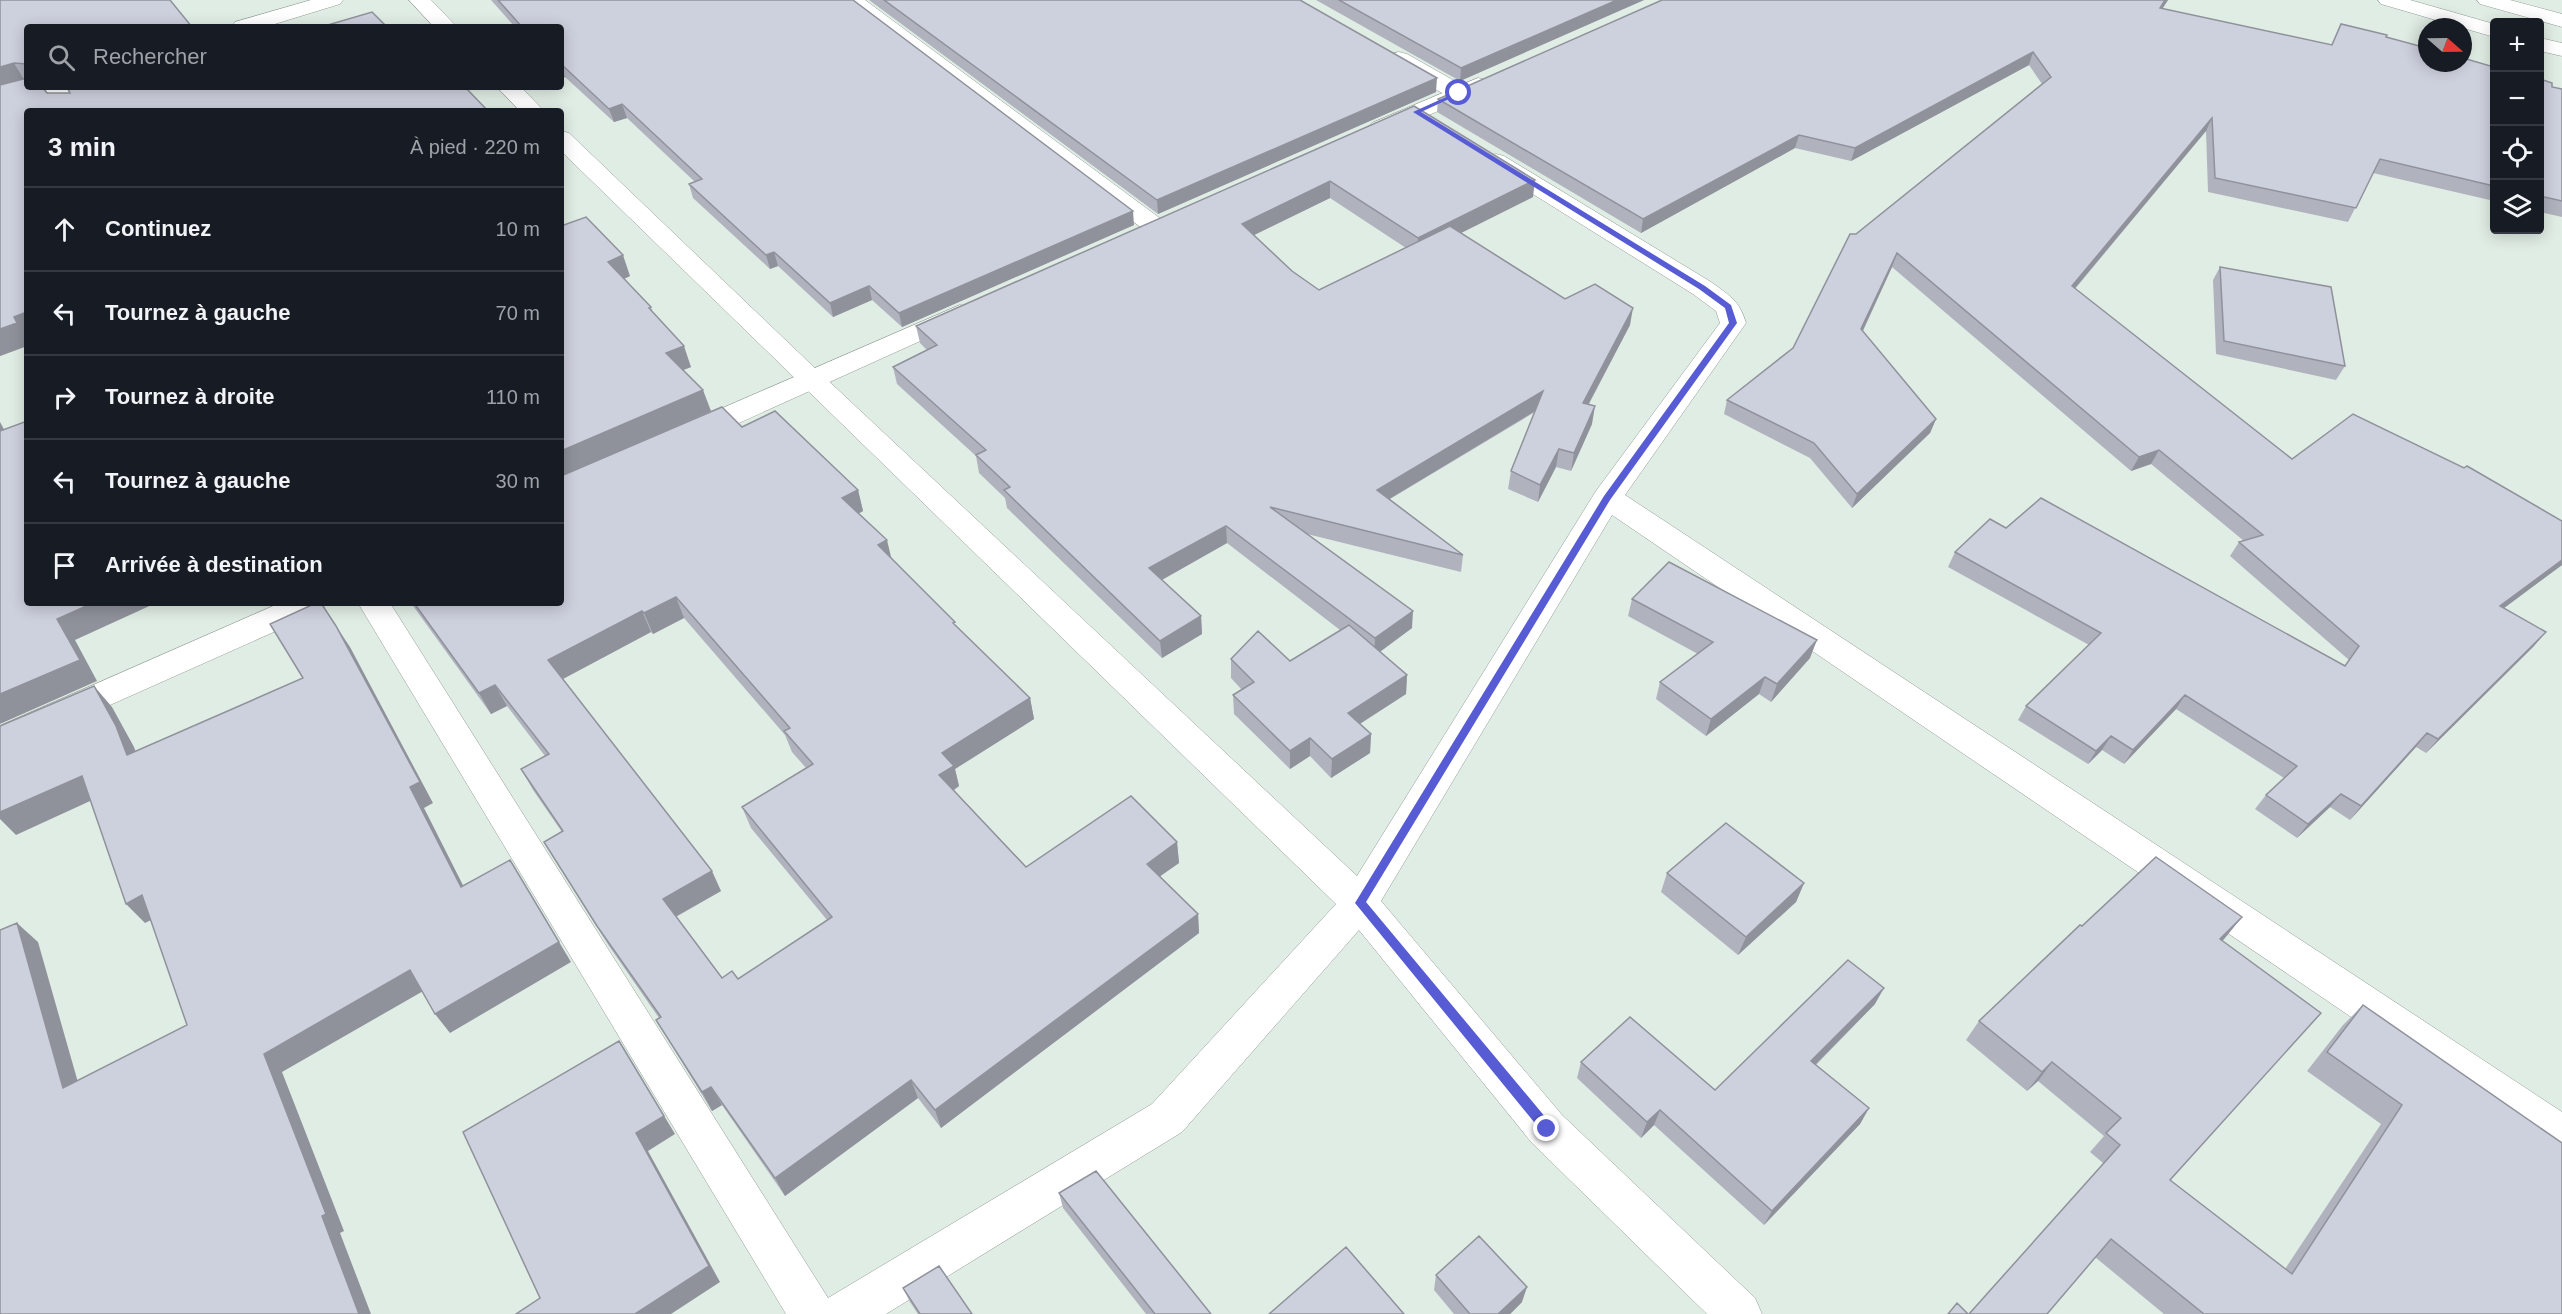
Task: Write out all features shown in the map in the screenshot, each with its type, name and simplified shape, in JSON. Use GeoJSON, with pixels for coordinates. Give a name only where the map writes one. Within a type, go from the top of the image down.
{"type":"FeatureCollection","features":[{"type":"Feature","properties":{"kind":"main road"},"geometry":{"type":"LineString","coordinates":[[253,24],[333,0]]}},
{"type":"Feature","properties":{"kind":"main road"},"geometry":{"type":"LineString","coordinates":[[418,0],[443,24]]}},
{"type":"Feature","properties":{"kind":"main road"},"geometry":{"type":"LineString","coordinates":[[852,0],[1156,227]]}},
{"type":"Feature","properties":{"kind":"main road"},"geometry":{"type":"LineString","coordinates":[[2388,0],[2490,30]]}},
{"type":"Feature","properties":{"kind":"main road"},"geometry":{"type":"LineString","coordinates":[[2487,0],[2562,21]]}},
{"type":"Feature","properties":{"kind":"main road"},"geometry":{"type":"LineString","coordinates":[[2544,45],[2562,50]]}},
{"type":"Feature","properties":{"kind":"main road"},"geometry":{"type":"LineString","coordinates":[[1377,47],[1459,93]]}},
{"type":"Feature","properties":{"kind":"main road"},"geometry":{"type":"LineString","coordinates":[[1362,136],[1503,74]]}},
{"type":"Feature","properties":{"kind":"main road"},"geometry":{"type":"LineString","coordinates":[[57,90],[68,108]]}},
{"type":"Feature","properties":{"kind":"main road"},"geometry":{"type":"LineString","coordinates":[[511,90],[530,108]]}},
{"type":"Feature","properties":{"kind":"main road"},"geometry":{"type":"LineString","coordinates":[[844,1314],[1167,1118],[1360,903],[1607,498],[1733,323],[1728,307],[1702,288],[1416,112]]}},
{"type":"Feature","properties":{"kind":"main road"},"geometry":{"type":"LineString","coordinates":[[564,141],[810,379],[1360,903],[1547,1129],[1739,1314]]}},
{"type":"Feature","properties":{"kind":"main road"},"geometry":{"type":"LineString","coordinates":[[669,442],[983,303]]}},
{"type":"Feature","properties":{"kind":"main road"},"geometry":{"type":"LineString","coordinates":[[1607,498],[2562,1136]]}},
{"type":"Feature","properties":{"kind":"main road"},"geometry":{"type":"LineString","coordinates":[[0,741],[303,606]]}},
{"type":"Feature","properties":{"kind":"main road"},"geometry":{"type":"LineString","coordinates":[[376,606],[812,1314]]}},
{"type":"Feature","properties":{"kind":"building"},"geometry":{"type":"Polygon","coordinates":[[[0,0],[170,0],[190,24],[24,24],[24,64],[14,63],[0,67],[0,0]]]}},
{"type":"Feature","properties":{"kind":"building"},"geometry":{"type":"Polygon","coordinates":[[[498,0],[853,0],[1133,211],[899,313],[869,286],[830,303],[774,252],[766,255],[689,184],[702,179],[622,104],[609,109],[564,67],[564,24],[519,24],[498,0]]]}},
{"type":"Feature","properties":{"kind":"building"},"geometry":{"type":"Polygon","coordinates":[[[884,0],[1300,0],[1437,78],[1157,200],[884,0]]]}},
{"type":"Feature","properties":{"kind":"building"},"geometry":{"type":"Polygon","coordinates":[[[1339,0],[1617,0],[1461,68],[1339,0]]]}},
{"type":"Feature","properties":{"kind":"building"},"geometry":{"type":"Polygon","coordinates":[[[1662,0],[2165,0],[2160,8],[2332,45],[2341,24],[2387,35],[2386,37],[2418,46],[2418,72],[2472,72],[2472,61],[2490,66],[2490,185],[2380,159],[2356,208],[2215,178],[2212,118],[2072,286],[2292,459],[2353,414],[2464,468],[2467,466],[2562,521],[2562,560],[2500,606],[2546,632],[2438,739],[2427,733],[2361,806],[2341,794],[2308,824],[2266,795],[2297,766],[2185,695],[2133,750],[2111,736],[2096,751],[2026,706],[2101,633],[1955,552],[1990,519],[2006,528],[2041,498],[2345,666],[2359,646],[2239,542],[2263,535],[2159,450],[2139,457],[1897,253],[1861,329],[1936,419],[1857,494],[1814,443],[1727,400],[1793,348],[1850,234],[1856,234],[2051,77],[2033,52],[1855,148],[1799,135],[1643,219],[1438,99],[1662,0]]]}},
{"type":"Feature","properties":{"kind":"building"},"geometry":{"type":"Polygon","coordinates":[[[372,12],[384,24],[331,24],[372,12]]]}},
{"type":"Feature","properties":{"kind":"building"},"geometry":{"type":"Polygon","coordinates":[[[24,79],[24,90],[44,90],[47,93],[70,93],[68,90],[468,90],[485,108],[24,108],[24,313],[14,317],[17,323],[0,329],[0,85],[24,79]]]}},
{"type":"Feature","properties":{"kind":"building"},"geometry":{"type":"Polygon","coordinates":[[[2544,80],[2552,83],[2552,87],[2562,89],[2562,201],[2544,197],[2544,80]]]}},
{"type":"Feature","properties":{"kind":"building"},"geometry":{"type":"Polygon","coordinates":[[[1414,106],[1535,180],[1418,238],[1330,181],[1242,224],[1292,271],[1319,290],[1450,226],[1565,299],[1595,284],[1633,308],[1583,403],[1595,406],[1574,453],[1559,449],[1540,485],[1511,471],[1543,391],[1377,490],[1463,555],[1270,507],[1413,611],[1375,638],[1226,526],[1149,568],[1201,616],[1160,641],[1004,490],[1010,487],[976,455],[986,450],[893,367],[937,345],[916,326],[1414,106]]]}},
{"type":"Feature","properties":{"kind":"building"},"geometry":{"type":"Polygon","coordinates":[[[586,217],[623,255],[608,262],[684,346],[666,353],[703,390],[564,450],[564,225],[586,217]]]}},
{"type":"Feature","properties":{"kind":"building"},"geometry":{"type":"Polygon","coordinates":[[[2220,267],[2331,287],[2345,366],[2224,341],[2220,267]]]}},
{"type":"Feature","properties":{"kind":"building"},"geometry":{"type":"Polygon","coordinates":[[[722,407],[742,427],[775,411],[858,490],[842,498],[887,540],[878,545],[1030,698],[942,753],[954,766],[939,775],[1026,867],[1131,796],[1177,842],[1147,864],[1198,914],[935,1110],[911,1080],[775,1178],[711,1087],[702,1092],[656,1020],[661,1017],[597,926],[544,842],[563,831],[521,769],[549,754],[495,685],[479,693],[416,606],[564,606],[564,475],[722,407]],[[676,597],[644,613],[642,611],[548,660],[712,871],[663,899],[722,978],[732,971],[738,979],[832,917],[742,807],[813,764],[784,731],[790,728],[676,597]]]}},
{"type":"Feature","properties":{"kind":"building"},"geometry":{"type":"Polygon","coordinates":[[[24,422],[24,606],[86,606],[57,619],[80,660],[0,694],[0,431],[24,422]]]}},
{"type":"Feature","properties":{"kind":"building"},"geometry":{"type":"Polygon","coordinates":[[[1669,562],[1817,640],[1777,684],[1765,677],[1711,719],[1660,682],[1713,642],[1632,599],[1669,562]]]}},
{"type":"Feature","properties":{"kind":"building"},"geometry":{"type":"Polygon","coordinates":[[[309,606],[323,606],[420,782],[410,787],[461,887],[510,860],[559,942],[435,1014],[410,970],[264,1054],[326,1214],[322,1216],[359,1314],[0,1314],[0,930],[17,923],[63,1088],[187,1025],[142,895],[126,904],[82,776],[0,812],[0,726],[94,686],[116,726],[127,755],[303,678],[270,624],[309,606]]]}},
{"type":"Feature","properties":{"kind":"building"},"geometry":{"type":"Polygon","coordinates":[[[1349,625],[1407,675],[1348,713],[1371,734],[1332,759],[1310,738],[1290,751],[1233,695],[1254,682],[1231,659],[1258,631],[1290,661],[1349,625]]]}},
{"type":"Feature","properties":{"kind":"building"},"geometry":{"type":"Polygon","coordinates":[[[1726,823],[1804,883],[1746,937],[1667,873],[1726,823]]]}},
{"type":"Feature","properties":{"kind":"building"},"geometry":{"type":"Polygon","coordinates":[[[2156,857],[2242,917],[2220,939],[2321,1013],[2170,1180],[2292,1274],[2402,1105],[2327,1052],[2363,1005],[2562,1143],[2562,1314],[2204,1314],[2111,1239],[2047,1314],[1969,1314],[2120,1145],[2106,1133],[2121,1118],[2052,1062],[2042,1072],[1979,1021],[2156,857]]]}},
{"type":"Feature","properties":{"kind":"building"},"geometry":{"type":"Polygon","coordinates":[[[1848,960],[1884,988],[1811,1061],[1869,1108],[1772,1211],[1660,1110],[1647,1122],[1581,1062],[1630,1017],[1715,1090],[1848,960]]]}},
{"type":"Feature","properties":{"kind":"building"},"geometry":{"type":"Polygon","coordinates":[[[619,1041],[664,1116],[636,1133],[709,1266],[635,1314],[516,1314],[540,1298],[463,1132],[619,1041]]]}},
{"type":"Feature","properties":{"kind":"building"},"geometry":{"type":"Polygon","coordinates":[[[1096,1171],[1211,1314],[1155,1314],[1059,1193],[1096,1171]]]}},
{"type":"Feature","properties":{"kind":"building"},"geometry":{"type":"Polygon","coordinates":[[[1479,1236],[1527,1287],[1498,1314],[1470,1314],[1436,1275],[1479,1236]]]}},
{"type":"Feature","properties":{"kind":"building"},"geometry":{"type":"Polygon","coordinates":[[[1346,1247],[1404,1314],[1269,1314],[1346,1247]]]}},
{"type":"Feature","properties":{"kind":"building"},"geometry":{"type":"Polygon","coordinates":[[[939,1266],[972,1314],[920,1314],[903,1288],[939,1266]]]}},
{"type":"Feature","properties":{"kind":"building"},"geometry":{"type":"Polygon","coordinates":[[[1957,1303],[1968,1314],[1948,1314],[1957,1303]]]}},
{"type":"Feature","properties":{"kind":"route"},"geometry":{"type":"LineString","coordinates":[[1459,93],[1416,112],[1702,288],[1728,307],[1733,323],[1607,498],[1360,903],[1547,1129]]}}]}
